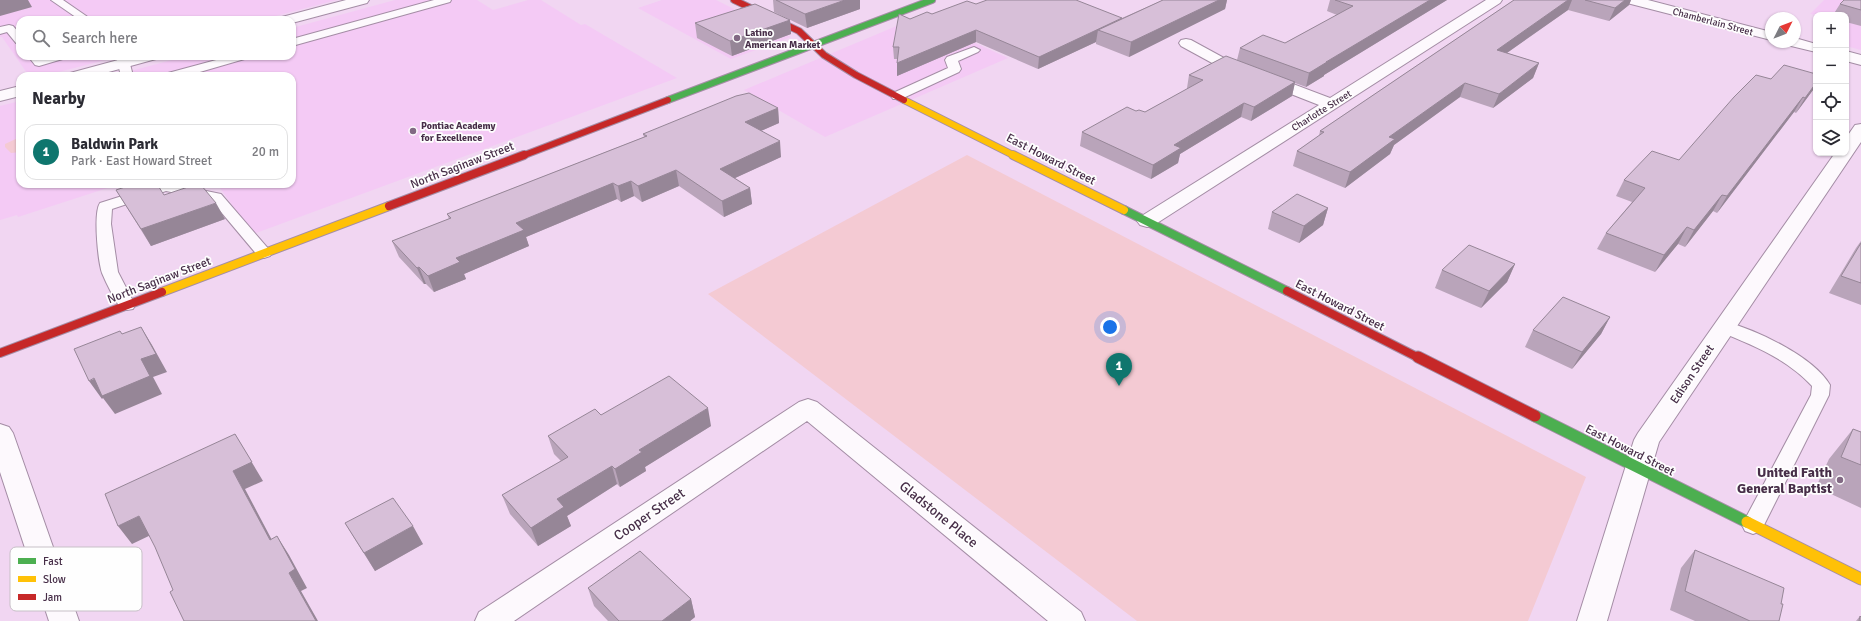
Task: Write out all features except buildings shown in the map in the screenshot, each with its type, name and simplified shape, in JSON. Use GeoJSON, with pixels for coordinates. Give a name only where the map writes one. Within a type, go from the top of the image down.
{"type":"FeatureCollection","features":[{"type":"Feature","properties":{"kind":"street"},"geometry":{"type":"LineString","coordinates":[[296,18],[362,0]]}},
{"type":"Feature","properties":{"kind":"street","name":"East Howard Street"},"geometry":{"type":"LineString","coordinates":[[734,0],[799,31],[824,55],[897,96],[1861,579]]}},
{"type":"Feature","properties":{"kind":"street","name":"North Saginaw Street"},"geometry":{"type":"LineString","coordinates":[[0,353],[932,0]]}},
{"type":"Feature","properties":{"kind":"street","name":"Charlotte Street"},"geometry":{"type":"LineString","coordinates":[[1147,221],[1495,0]]}},
{"type":"Feature","properties":{"kind":"street","name":"Chamberlain Street"},"geometry":{"type":"LineString","coordinates":[[1632,0],[1765,34]]}},
{"type":"Feature","properties":{"kind":"street"},"geometry":{"type":"LineString","coordinates":[[1186,43],[1219,62],[1332,104]]}},
{"type":"Feature","properties":{"kind":"street"},"geometry":{"type":"LineString","coordinates":[[1801,44],[1813,47]]}},
{"type":"Feature","properties":{"kind":"street"},"geometry":{"type":"LineString","coordinates":[[1849,57],[1861,60]]}},
{"type":"Feature","properties":{"kind":"street"},"geometry":{"type":"LineString","coordinates":[[93,72],[139,60]]}},
{"type":"Feature","properties":{"kind":"street"},"geometry":{"type":"LineString","coordinates":[[0,96],[16,92]]}},
{"type":"Feature","properties":{"kind":"street","name":"Edison Street"},"geometry":{"type":"LineString","coordinates":[[1849,146],[1861,129]]}},
{"type":"Feature","properties":{"kind":"street","name":"Edison Street"},"geometry":{"type":"LineString","coordinates":[[1592,621],[1647,440],[1842,156]]}},
{"type":"Feature","properties":{"kind":"street","name":"Cooper Street"},"geometry":{"type":"LineString","coordinates":[[490,621],[808,408]]}},
{"type":"Feature","properties":{"kind":"street","name":"Gladstone Place"},"geometry":{"type":"LineString","coordinates":[[808,408],[1070,621]]}},
{"type":"Feature","properties":{"kind":"street"},"geometry":{"type":"LineString","coordinates":[[0,433],[39,547]]}},
{"type":"Feature","properties":{"kind":"street"},"geometry":{"type":"LineString","coordinates":[[61,611],[64,621]]}},
{"type":"Feature","properties":{"kind":"lane"},"geometry":{"type":"LineString","coordinates":[[56,0],[81,16]]}},
{"type":"Feature","properties":{"kind":"lane"},"geometry":{"type":"LineString","coordinates":[[296,42],[446,0]]}},
{"type":"Feature","properties":{"kind":"lane"},"geometry":{"type":"LineString","coordinates":[[0,31],[9,28],[16,36]]}},
{"type":"Feature","properties":{"kind":"lane"},"geometry":{"type":"LineString","coordinates":[[897,96],[956,69],[951,60],[974,50]]}},
{"type":"Feature","properties":{"kind":"lane"},"geometry":{"type":"LineString","coordinates":[[37,60],[39,62],[47,60]]}},
{"type":"Feature","properties":{"kind":"lane"},"geometry":{"type":"LineString","coordinates":[[186,72],[230,60]]}},
{"type":"Feature","properties":{"kind":"lane"},"geometry":{"type":"LineString","coordinates":[[127,305],[110,272],[103,224],[105,206],[162,188]]}},
{"type":"Feature","properties":{"kind":"lane"},"geometry":{"type":"LineString","coordinates":[[170,188],[216,197],[264,253]]}},
{"type":"Feature","properties":{"kind":"lane"},"geometry":{"type":"LineString","coordinates":[[1724,327],[1786,355],[1811,372],[1821,385],[1820,395],[1753,525]]}},
{"type":"Feature","properties":{"kind":"shaded area"},"geometry":{"type":"Polygon","coordinates":[[[0,0],[337,0],[275,16],[16,16],[16,57],[2,37],[0,37],[0,0]]]}},
{"type":"Feature","properties":{"kind":"shaded area","name":"Pontiac Academy for Excellence"},"geometry":{"type":"Polygon","coordinates":[[[395,0],[477,0],[493,10],[528,0],[541,0],[581,25],[585,24],[677,78],[253,234],[220,188],[296,188],[296,72],[127,72],[172,60],[296,60],[296,27],[395,0]]]}},
{"type":"Feature","properties":{"kind":"shaded area"},"geometry":{"type":"Polygon","coordinates":[[[662,0],[716,0],[791,37],[731,59],[638,8],[662,0]]]}},
{"type":"Feature","properties":{"kind":"shaded area"},"geometry":{"type":"Polygon","coordinates":[[[1824,0],[1861,0],[1861,50],[1849,47],[1849,12],[1813,12],[1813,14],[1810,14],[1824,0]]]}},
{"type":"Feature","properties":{"kind":"shaded area"},"geometry":{"type":"Polygon","coordinates":[[[918,17],[1008,58],[825,137],[744,90],[918,17]]]}},
{"type":"Feature","properties":{"kind":"shaded area"},"geometry":{"type":"Polygon","coordinates":[[[18,60],[105,60],[59,72],[26,72],[18,60]]]}},
{"type":"Feature","properties":{"kind":"shaded area"},"geometry":{"type":"Polygon","coordinates":[[[16,102],[16,188],[108,188],[18,217],[17,215],[0,220],[0,106],[16,102]]]}},
{"type":"Feature","properties":{"kind":"shaded area"},"geometry":{"type":"Polygon","coordinates":[[[16,139],[16,152],[11,153],[5,147],[5,144],[16,139]]]}},
{"type":"Feature","properties":{"kind":"shaded area"},"geometry":{"type":"Polygon","coordinates":[[[967,155],[1586,477],[1528,621],[1137,621],[708,294],[967,155]]]}},
{"type":"Feature","properties":{"kind":"traffic: fast"},"geometry":{"type":"LineString","coordinates":[[668,100],[932,0]]}},
{"type":"Feature","properties":{"kind":"traffic: fast"},"geometry":{"type":"LineString","coordinates":[[1124,210],[1287,291]]}},
{"type":"Feature","properties":{"kind":"traffic: fast"},"geometry":{"type":"LineString","coordinates":[[1535,416],[1747,522]]}},
{"type":"Feature","properties":{"kind":"traffic: slow"},"geometry":{"type":"LineString","coordinates":[[904,100],[1124,210]]}},
{"type":"Feature","properties":{"kind":"traffic: slow"},"geometry":{"type":"LineString","coordinates":[[162,292],[389,206]]}},
{"type":"Feature","properties":{"kind":"traffic: slow"},"geometry":{"type":"LineString","coordinates":[[1747,522],[1861,579]]}},
{"type":"Feature","properties":{"kind":"traffic: jam"},"geometry":{"type":"LineString","coordinates":[[734,0],[799,31],[824,55],[856,75],[904,100]]}},
{"type":"Feature","properties":{"kind":"traffic: jam"},"geometry":{"type":"LineString","coordinates":[[389,206],[668,100]]}},
{"type":"Feature","properties":{"kind":"traffic: jam"},"geometry":{"type":"LineString","coordinates":[[1287,291],[1535,416]]}},
{"type":"Feature","properties":{"kind":"traffic: jam"},"geometry":{"type":"LineString","coordinates":[[0,353],[162,292]]}},
{"type":"Feature","properties":{"kind":"place","name":"Latino American Market"},"geometry":{"type":"Point","coordinates":[737,38]}},
{"type":"Feature","properties":{"kind":"place","name":"Pontiac Academy for Excellence"},"geometry":{"type":"Point","coordinates":[413,131]}},
{"type":"Feature","properties":{"kind":"place","name":"Baldwin Park"},"geometry":{"type":"Point","coordinates":[1119,386]}},
{"type":"Feature","properties":{"kind":"place","name":"United Faith General Baptist"},"geometry":{"type":"Point","coordinates":[1840,480]}}]}
